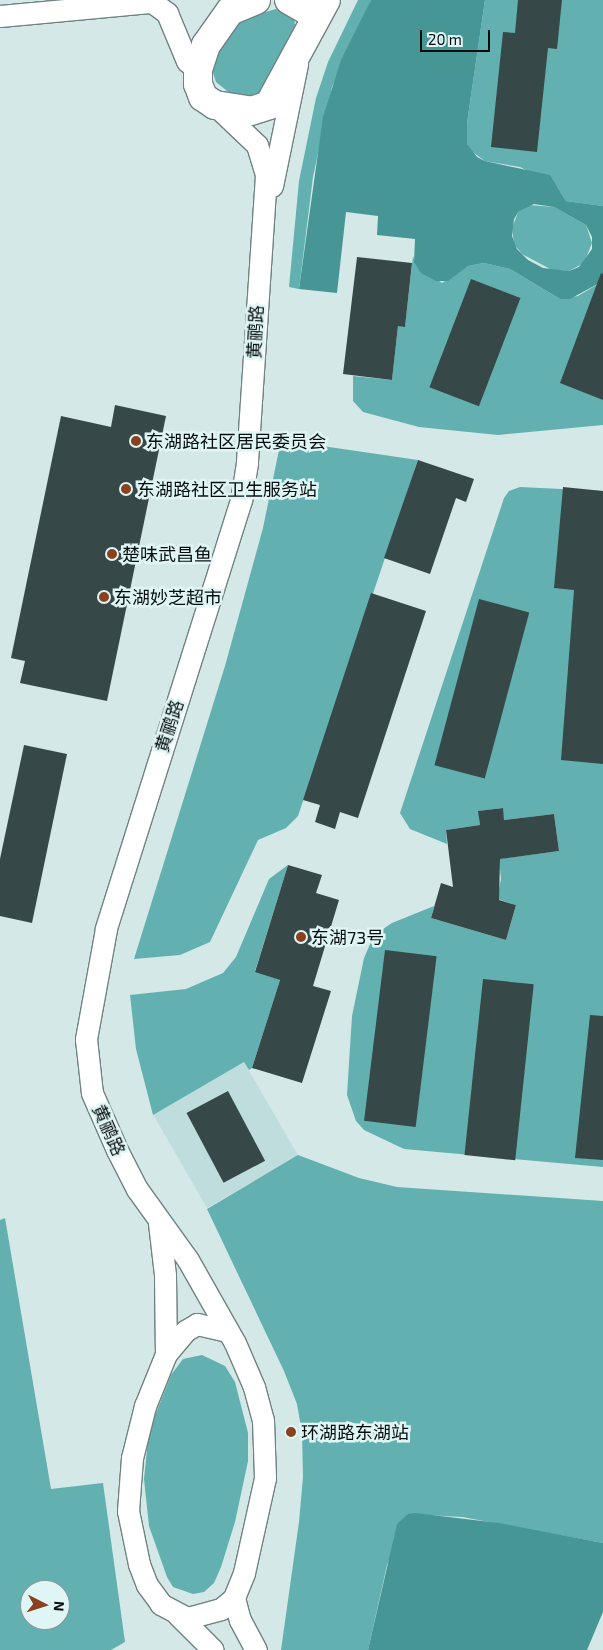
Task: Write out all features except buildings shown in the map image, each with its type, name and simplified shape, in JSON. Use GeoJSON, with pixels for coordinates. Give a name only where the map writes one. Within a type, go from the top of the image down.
{"type":"FeatureCollection","features":[{"type":"Feature","properties":{"kind":"street","name":"黄鹂路"},"geometry":{"type":"LineString","coordinates":[[234,1598],[244,1573],[260,1510],[266,1457],[260,1403],[228,1331],[188,1260],[137,1189],[97,1107],[89,1078],[86,1039],[88,1012],[117,890],[241,500],[251,430],[258,274],[265,213],[266,175],[263,156],[251,138],[200,91],[198,70],[206,45],[224,17],[237,7],[256,0]]}},
{"type":"Feature","properties":{"kind":"street","name":"黄鹂路"},"geometry":{"type":"LineString","coordinates":[[215,105],[251,111],[269,105],[300,52],[322,8],[293,0]]}},
{"type":"Feature","properties":{"kind":"street"},"geometry":{"type":"LineString","coordinates":[[0,16],[152,2],[167,13],[187,61],[198,70]]}},
{"type":"Feature","properties":{"kind":"street","name":"黄鹂路"},"geometry":{"type":"LineString","coordinates":[[265,213],[300,52]]}},
{"type":"Feature","properties":{"kind":"street"},"geometry":{"type":"LineString","coordinates":[[159,1222],[166,1275],[166,1354]]}},
{"type":"Feature","properties":{"kind":"street"},"geometry":{"type":"LineString","coordinates":[[213,1650],[178,1616],[161,1604],[146,1584],[139,1564],[128,1511],[130,1476],[137,1434],[166,1354],[185,1330],[197,1324],[228,1331]]}},
{"type":"Feature","properties":{"kind":"street"},"geometry":{"type":"LineString","coordinates":[[178,1616],[196,1617],[213,1613],[234,1598],[240,1620],[256,1650]]}},
{"type":"Feature","properties":{"kind":"shaded area"},"geometry":{"type":"Polygon","coordinates":[[[358,0],[371,0],[332,87],[313,177],[299,289],[289,287],[299,181],[316,98],[328,62],[358,0]]]}},
{"type":"Feature","properties":{"kind":"shaded area"},"geometry":{"type":"Polygon","coordinates":[[[371,0],[485,0],[467,123],[467,144],[477,157],[485,161],[550,175],[566,201],[603,206],[603,281],[570,299],[560,299],[510,269],[484,263],[468,266],[448,281],[436,281],[421,273],[414,262],[415,239],[377,235],[378,216],[346,212],[337,293],[299,289],[323,117],[341,60],[371,0]],[[534,204],[519,211],[514,219],[512,236],[517,249],[528,260],[543,268],[569,271],[579,267],[592,249],[592,237],[586,225],[554,207],[534,204]]]}},
{"type":"Feature","properties":{"kind":"shaded area"},"geometry":{"type":"Polygon","coordinates":[[[485,0],[603,0],[603,206],[566,201],[556,185],[520,167],[485,161],[471,151],[467,144],[467,123],[485,0]]]}},
{"type":"Feature","properties":{"kind":"shaded area"},"geometry":{"type":"Polygon","coordinates":[[[276,9],[294,18],[296,31],[276,80],[255,99],[232,95],[216,82],[212,70],[214,56],[227,33],[244,18],[276,9]]]}},
{"type":"Feature","properties":{"kind":"shaded area"},"geometry":{"type":"Polygon","coordinates":[[[529,205],[554,207],[586,225],[592,243],[584,263],[569,271],[552,270],[522,254],[514,244],[512,228],[519,210],[529,205]]]}},
{"type":"Feature","properties":{"kind":"shaded area"},"geometry":{"type":"Polygon","coordinates":[[[413,256],[415,262],[442,283],[468,266],[484,263],[510,269],[560,299],[578,296],[603,281],[603,425],[498,435],[419,427],[363,412],[353,401],[353,376],[392,380],[398,326],[405,326],[413,256]]]}},
{"type":"Feature","properties":{"kind":"shaded area"},"geometry":{"type":"Polygon","coordinates":[[[281,440],[418,460],[298,816],[286,828],[258,840],[210,942],[180,955],[134,959],[225,666],[263,528],[281,440]]]}},
{"type":"Feature","properties":{"kind":"shaded area"},"geometry":{"type":"Polygon","coordinates":[[[520,487],[603,491],[603,1167],[404,1149],[364,1130],[356,1121],[347,1095],[352,1016],[364,958],[374,935],[392,923],[434,906],[431,918],[506,940],[516,905],[497,899],[501,879],[499,859],[559,851],[554,814],[504,820],[502,808],[479,811],[480,825],[446,830],[447,844],[410,829],[400,813],[504,498],[509,491],[520,487]]]}},
{"type":"Feature","properties":{"kind":"shaded area"},"geometry":{"type":"Polygon","coordinates":[[[288,865],[255,971],[280,980],[252,1068],[249,1070],[244,1062],[153,1115],[136,1049],[130,995],[186,989],[223,973],[236,957],[269,879],[288,865]]]}},
{"type":"Feature","properties":{"kind":"shaded area"},"geometry":{"type":"Polygon","coordinates":[[[244,1062],[298,1156],[207,1208],[153,1114],[244,1062]]]}},
{"type":"Feature","properties":{"kind":"shaded area"},"geometry":{"type":"Polygon","coordinates":[[[298,1155],[359,1178],[397,1187],[603,1201],[603,1543],[462,1517],[408,1514],[387,1565],[368,1650],[281,1650],[299,1522],[303,1477],[302,1433],[297,1404],[284,1371],[207,1209],[298,1155]]]}},
{"type":"Feature","properties":{"kind":"shaded area"},"geometry":{"type":"Polygon","coordinates":[[[5,1218],[51,1489],[103,1483],[125,1642],[111,1650],[0,1650],[0,1220],[5,1218]]]}},
{"type":"Feature","properties":{"kind":"shaded area"},"geometry":{"type":"Polygon","coordinates":[[[202,1355],[225,1366],[235,1382],[248,1433],[248,1461],[235,1522],[221,1567],[214,1583],[204,1592],[193,1594],[173,1587],[167,1577],[149,1526],[144,1479],[149,1431],[171,1375],[183,1359],[202,1355]]]}},
{"type":"Feature","properties":{"kind":"shaded area"},"geometry":{"type":"Polygon","coordinates":[[[415,1513],[499,1523],[603,1543],[603,1612],[587,1650],[368,1650],[397,1524],[408,1514],[415,1513]]]}},
{"type":"Feature","properties":{"kind":"place","name":"东湖路社区居民委员会"},"geometry":{"type":"Point","coordinates":[136,441]}},
{"type":"Feature","properties":{"kind":"place","name":"东湖路社区卫生服务站"},"geometry":{"type":"Point","coordinates":[126,489]}},
{"type":"Feature","properties":{"kind":"place","name":"楚味武昌鱼"},"geometry":{"type":"Point","coordinates":[112,554]}},
{"type":"Feature","properties":{"kind":"place","name":"东湖妙芝超市"},"geometry":{"type":"Point","coordinates":[104,597]}},
{"type":"Feature","properties":{"kind":"place","name":"东湖73号"},"geometry":{"type":"Point","coordinates":[301,937]}},
{"type":"Feature","properties":{"kind":"place","name":"环湖路东湖站"},"geometry":{"type":"Point","coordinates":[291,1432]}}]}
